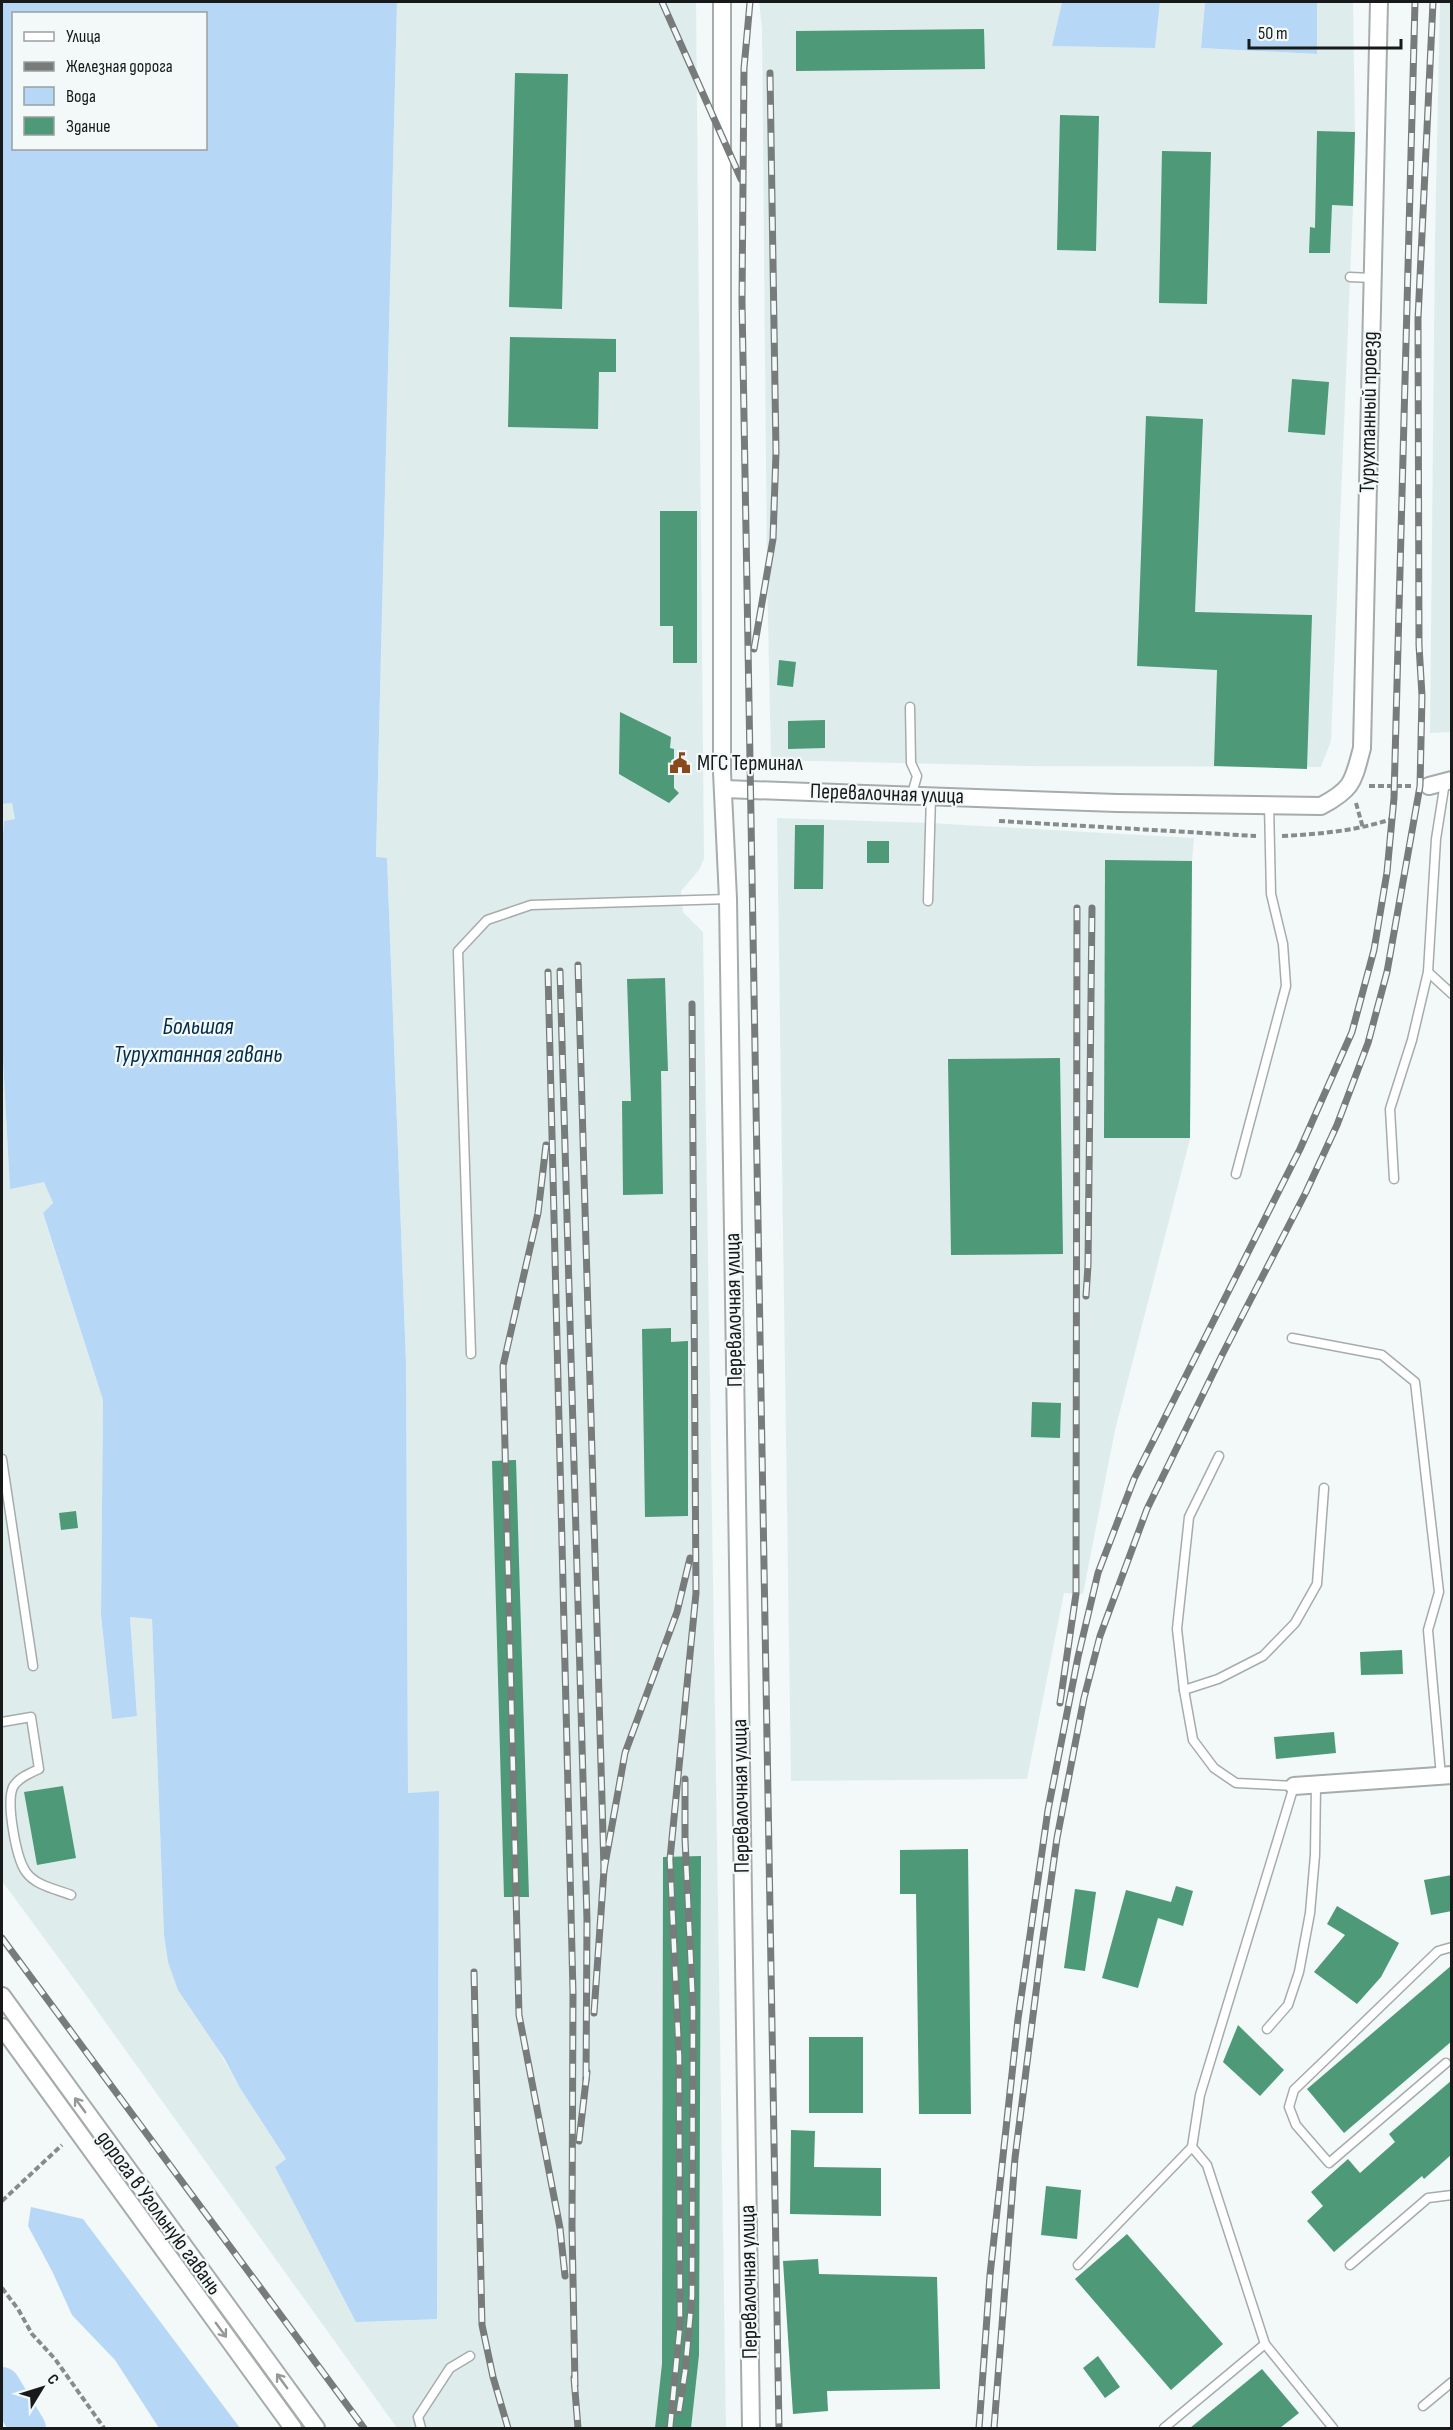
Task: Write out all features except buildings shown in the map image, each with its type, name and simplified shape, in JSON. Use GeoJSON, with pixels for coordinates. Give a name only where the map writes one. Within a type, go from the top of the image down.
{"type":"FeatureCollection","features":[{"type":"Feature","properties":{"kind":"street"},"geometry":{"type":"LineString","coordinates":[[722,2],[724,789]]}},
{"type":"Feature","properties":{"kind":"street","name":"Турухтанный проезд"},"geometry":{"type":"LineString","coordinates":[[1351,786],[1362,748],[1379,2]]}},
{"type":"Feature","properties":{"kind":"street","name":"Перевалочная улица"},"geometry":{"type":"LineString","coordinates":[[751,2428],[728,899],[724,789],[1118,803],[1321,806],[1340,796],[1351,786]]}},
{"type":"Feature","properties":{"kind":"street"},"geometry":{"type":"LineString","coordinates":[[1294,1786],[1446,1776]]}},
{"type":"Feature","properties":{"kind":"street","name":"дорога в Угольную гавань"},"geometry":{"type":"LineString","coordinates":[[2,1996],[316,2428]]}},
{"type":"Feature","properties":{"kind":"street","name":"дорога в Угольную гавань"},"geometry":{"type":"LineString","coordinates":[[2,2027],[293,2428]]}},
{"type":"Feature","properties":{"kind":"lane"},"geometry":{"type":"LineString","coordinates":[[1350,277],[1372,278]]}},
{"type":"Feature","properties":{"kind":"lane"},"geometry":{"type":"LineString","coordinates":[[910,707],[911,764],[917,776],[912,794]]}},
{"type":"Feature","properties":{"kind":"lane"},"geometry":{"type":"LineString","coordinates":[[1394,1179],[1390,1109],[1412,1040],[1428,972],[1442,782]]}},
{"type":"Feature","properties":{"kind":"lane"},"geometry":{"type":"LineString","coordinates":[[928,901],[931,795]]}},
{"type":"Feature","properties":{"kind":"lane"},"geometry":{"type":"LineString","coordinates":[[1236,1174],[1286,986],[1283,944],[1271,894],[1269,805]]}},
{"type":"Feature","properties":{"kind":"lane"},"geometry":{"type":"LineString","coordinates":[[471,1354],[458,951],[487,920],[531,905],[728,899]]}},
{"type":"Feature","properties":{"kind":"lane"},"geometry":{"type":"LineString","coordinates":[[1428,972],[1452,994]]}},
{"type":"Feature","properties":{"kind":"lane"},"geometry":{"type":"LineString","coordinates":[[1292,1338],[1382,1355],[1415,1382],[1438,1592],[1428,1629],[1446,1776]]}},
{"type":"Feature","properties":{"kind":"lane"},"geometry":{"type":"LineString","coordinates":[[1078,2265],[1192,2147],[1200,2095],[1294,1786],[1236,1783],[1214,1768],[1193,1740],[1177,1629],[1189,1517],[1219,1456]]}},
{"type":"Feature","properties":{"kind":"lane"},"geometry":{"type":"LineString","coordinates":[[2,1459],[33,1666]]}},
{"type":"Feature","properties":{"kind":"lane"},"geometry":{"type":"LineString","coordinates":[[1184,1690],[1218,1679],[1263,1656],[1295,1623],[1317,1584],[1324,1488]]}},
{"type":"Feature","properties":{"kind":"lane"},"geometry":{"type":"LineString","coordinates":[[2,1535],[12,1533]]}},
{"type":"Feature","properties":{"kind":"lane"},"geometry":{"type":"LineString","coordinates":[[2,1722],[31,1717],[39,1768],[24,1776],[14,1786],[10,1798],[19,1856],[27,1873],[38,1882],[71,1895]]}},
{"type":"Feature","properties":{"kind":"lane"},"geometry":{"type":"LineString","coordinates":[[1267,2029],[1288,2005],[1299,1972],[1310,1913],[1315,1855],[1316,1785]]}},
{"type":"Feature","properties":{"kind":"lane"},"geometry":{"type":"LineString","coordinates":[[1446,2063],[1329,2163],[1296,2125],[1289,2107],[1294,2090],[1309,2075],[1438,1951],[1452,1947]]}},
{"type":"Feature","properties":{"kind":"lane"},"geometry":{"type":"LineString","coordinates":[[1192,2147],[1207,2165],[1265,2344],[1333,2428]]}},
{"type":"Feature","properties":{"kind":"lane"},"geometry":{"type":"LineString","coordinates":[[1350,2265],[1428,2198],[1452,2195]]}},
{"type":"Feature","properties":{"kind":"lane"},"geometry":{"type":"LineString","coordinates":[[1164,2428],[1265,2344]]}},
{"type":"Feature","properties":{"kind":"lane"},"geometry":{"type":"LineString","coordinates":[[421,2428],[418,2416],[450,2368],[470,2356]]}},
{"type":"Feature","properties":{"kind":"lane"},"geometry":{"type":"LineString","coordinates":[[1423,2406],[1452,2382]]}},
{"type":"Feature","properties":{"kind":"path"},"geometry":{"type":"LineString","coordinates":[[1351,786],[1442,782]]}},
{"type":"Feature","properties":{"kind":"path"},"geometry":{"type":"LineString","coordinates":[[999,821],[1269,836],[1339,832],[1392,819]]}},
{"type":"Feature","properties":{"kind":"path"},"geometry":{"type":"LineString","coordinates":[[2,2201],[62,2145]]}},
{"type":"Feature","properties":{"kind":"path"},"geometry":{"type":"LineString","coordinates":[[2,2288],[18,2309],[32,2334],[55,2359],[104,2428]]}},
{"type":"Feature","properties":{"kind":"shaded area"},"geometry":{"type":"Polygon","coordinates":[[[397,2],[696,2],[704,859],[699,870],[681,891],[683,912],[703,932],[726,2428],[397,2428],[2,1881],[2,1042],[10,1188],[44,1181],[53,1204],[43,1214],[103,1400],[101,1615],[112,1719],[137,1715],[130,1617],[152,1618],[164,1935],[168,1962],[240,2088],[286,2159],[276,2167],[437,2319],[439,1792],[408,1793],[406,1363],[387,858],[376,858],[397,2]]]}},
{"type":"Feature","properties":{"kind":"shaded area"},"geometry":{"type":"Polygon","coordinates":[[[759,2],[1062,2],[1052,46],[1155,47],[1160,2],[1205,2],[1201,48],[1316,54],[1317,2],[1353,2],[1355,132],[1353,206],[1331,741],[1321,767],[1024,766],[771,760],[762,28],[759,2]]]}},
{"type":"Feature","properties":{"kind":"shaded area"},"geometry":{"type":"Polygon","coordinates":[[[1440,2],[1452,2],[1452,732],[1430,733],[1435,239],[1440,2]]]}},
{"type":"Feature","properties":{"kind":"shaded area"},"geometry":{"type":"Polygon","coordinates":[[[12,803],[15,819],[4,822],[2,848],[2,804],[12,803]]]}},
{"type":"Feature","properties":{"kind":"shaded area"},"geometry":{"type":"Polygon","coordinates":[[[777,818],[930,823],[1194,838],[1190,1139],[1115,1430],[1083,1594],[1064,1593],[1027,1779],[791,1781],[777,818]]]}},
{"type":"Feature","properties":{"kind":"water","name":"Большая Турухтанная гавань"},"geometry":{"type":"Polygon","coordinates":[[[2,2],[397,2],[376,857],[387,858],[406,1363],[408,1793],[439,1791],[437,2319],[356,2322],[275,2167],[286,2159],[240,2088],[224,2058],[178,1990],[168,1962],[164,1935],[152,1619],[130,1617],[137,1716],[112,1719],[101,1615],[103,1400],[43,1213],[53,1203],[44,1182],[10,1189],[2,1042],[2,848],[4,821],[15,819],[12,803],[2,804],[2,2]]]}},
{"type":"Feature","properties":{"kind":"water"},"geometry":{"type":"Polygon","coordinates":[[[1062,2],[1160,2],[1155,48],[1052,46],[1062,2]]]}},
{"type":"Feature","properties":{"kind":"water"},"geometry":{"type":"Polygon","coordinates":[[[1205,2],[1317,2],[1317,54],[1201,48],[1205,2]]]}},
{"type":"Feature","properties":{"kind":"water"},"geometry":{"type":"Polygon","coordinates":[[[31,2207],[83,2219],[240,2428],[159,2428],[115,2360],[72,2315],[28,2226],[31,2207]]]}},
{"type":"Feature","properties":{"kind":"waterway"},"geometry":{"type":"LineString","coordinates":[[2,2385],[28,2428]]}},
{"type":"Feature","properties":{"kind":"railway"},"geometry":{"type":"LineString","coordinates":[[662,2],[741,179]]}},
{"type":"Feature","properties":{"kind":"railway"},"geometry":{"type":"LineString","coordinates":[[750,2],[744,68],[742,301],[779,2428]]}},
{"type":"Feature","properties":{"kind":"railway"},"geometry":{"type":"LineString","coordinates":[[979,2428],[990,2275],[1018,2019],[1048,1810],[1078,1657],[1098,1573],[1134,1479],[1300,1149],[1352,1032],[1374,950],[1387,872],[1394,798],[1415,2]]}},
{"type":"Feature","properties":{"kind":"railway"},"geometry":{"type":"LineString","coordinates":[[994,2428],[1015,2158],[1041,1952],[1057,1838],[1084,1698],[1100,1636],[1147,1509],[1222,1355],[1306,1192],[1337,1125],[1368,1043],[1387,972],[1420,786],[1422,696],[1419,645],[1418,319],[1433,2]]}},
{"type":"Feature","properties":{"kind":"railway"},"geometry":{"type":"LineString","coordinates":[[754,649],[773,539],[776,452],[770,73]]}},
{"type":"Feature","properties":{"kind":"railway"},"geometry":{"type":"LineString","coordinates":[[1060,1703],[1076,1594],[1077,908]]}},
{"type":"Feature","properties":{"kind":"railway"},"geometry":{"type":"LineString","coordinates":[[1086,1296],[1092,908]]}},
{"type":"Feature","properties":{"kind":"railway"},"geometry":{"type":"LineString","coordinates":[[578,965],[604,1870]]}},
{"type":"Feature","properties":{"kind":"railway"},"geometry":{"type":"LineString","coordinates":[[560,971],[587,1920],[586,2080]]}},
{"type":"Feature","properties":{"kind":"railway"},"geometry":{"type":"LineString","coordinates":[[548,972],[573,1993],[572,2227],[575,2385]]}},
{"type":"Feature","properties":{"kind":"railway"},"geometry":{"type":"LineString","coordinates":[[670,2428],[680,2325],[679,2056],[670,1859],[696,1593],[692,1004]]}},
{"type":"Feature","properties":{"kind":"railway"},"geometry":{"type":"LineString","coordinates":[[546,1145],[538,1213],[503,1366],[519,2015],[560,2228],[565,2276]]}},
{"type":"Feature","properties":{"kind":"railway"},"geometry":{"type":"LineString","coordinates":[[594,2013],[604,1870],[625,1753],[677,1612],[690,1558]]}},
{"type":"Feature","properties":{"kind":"railway"},"geometry":{"type":"LineString","coordinates":[[679,2411],[692,2296],[693,2009],[685,1839],[685,1779]]}},
{"type":"Feature","properties":{"kind":"railway"},"geometry":{"type":"LineString","coordinates":[[2,1938],[364,2428]]}},
{"type":"Feature","properties":{"kind":"railway"},"geometry":{"type":"LineString","coordinates":[[474,1972],[482,2325],[493,2377],[508,2428]]}},
{"type":"Feature","properties":{"kind":"railway"},"geometry":{"type":"LineString","coordinates":[[579,2141],[587,2072]]}},
{"type":"Feature","properties":{"kind":"railway"},"geometry":{"type":"LineString","coordinates":[[574,2378],[578,2428]]}},
{"type":"Feature","properties":{"kind":"place","name":"МГС Терминал"},"geometry":{"type":"Point","coordinates":[680,763]}}]}
